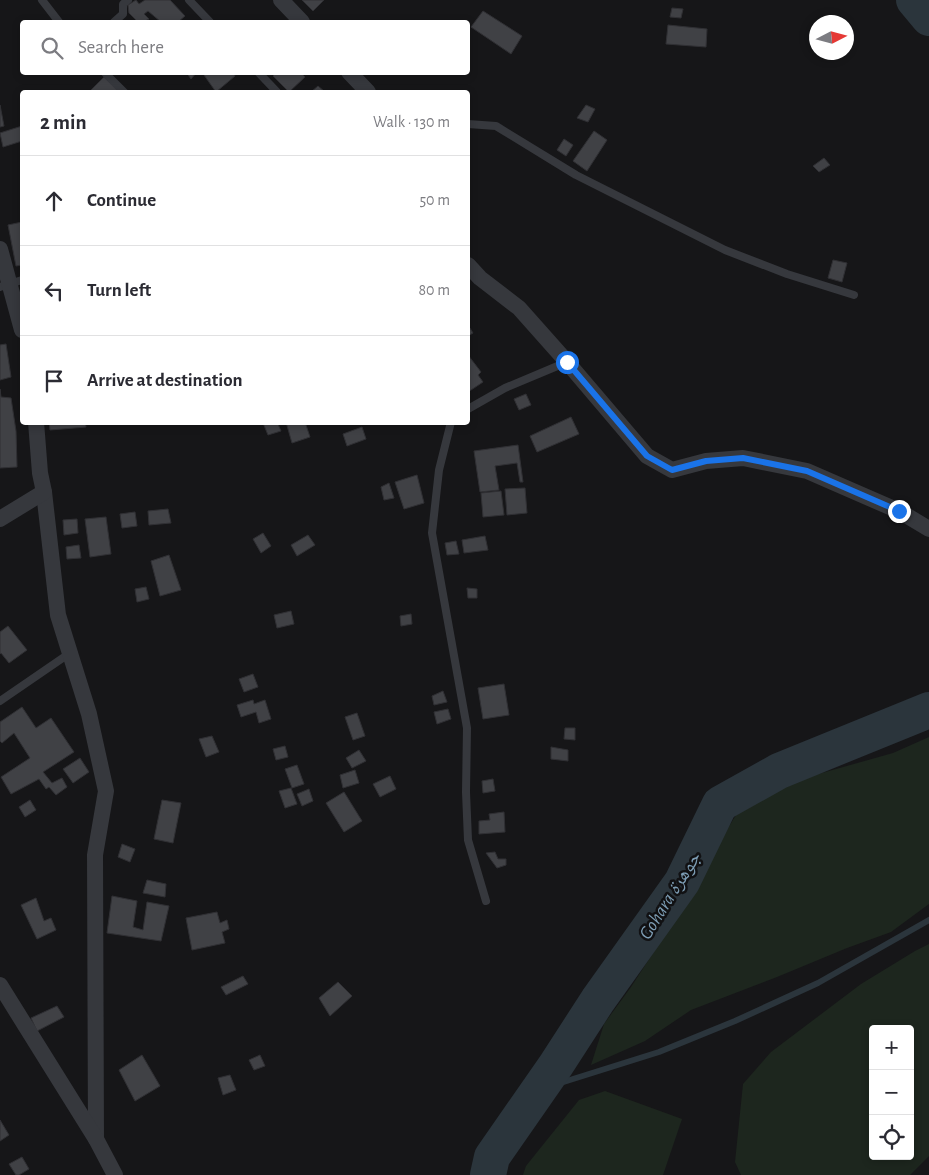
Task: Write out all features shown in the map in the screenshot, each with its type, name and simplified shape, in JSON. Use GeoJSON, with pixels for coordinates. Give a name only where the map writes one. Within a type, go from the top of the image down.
{"type":"FeatureCollection","features":[{"type":"Feature","properties":{"kind":"street"},"geometry":{"type":"LineString","coordinates":[[281,0],[300,20]]}},
{"type":"Feature","properties":{"kind":"street"},"geometry":{"type":"LineString","coordinates":[[352,75],[366,90]]}},
{"type":"Feature","properties":{"kind":"street"},"geometry":{"type":"LineString","coordinates":[[0,249],[20,322]]}},
{"type":"Feature","properties":{"kind":"street"},"geometry":{"type":"LineString","coordinates":[[470,267],[480,278],[519,308],[647,456],[672,470],[706,461],[743,458],[807,471],[899,511],[929,529]]}},
{"type":"Feature","properties":{"kind":"street"},"geometry":{"type":"LineString","coordinates":[[36,425],[40,473],[44,492],[58,615],[89,714],[106,791],[95,855],[96,1139]]}},
{"type":"Feature","properties":{"kind":"street"},"geometry":{"type":"LineString","coordinates":[[0,519],[44,492]]}},
{"type":"Feature","properties":{"kind":"street"},"geometry":{"type":"LineString","coordinates":[[0,985],[96,1139],[115,1175]]}},
{"type":"Feature","properties":{"kind":"lane"},"geometry":{"type":"LineString","coordinates":[[42,0],[57,20]]}},
{"type":"Feature","properties":{"kind":"lane"},"geometry":{"type":"LineString","coordinates":[[116,20],[123,14],[124,4],[128,0]]}},
{"type":"Feature","properties":{"kind":"lane"},"geometry":{"type":"LineString","coordinates":[[188,0],[208,20]]}},
{"type":"Feature","properties":{"kind":"lane"},"geometry":{"type":"LineString","coordinates":[[107,75],[122,90]]}},
{"type":"Feature","properties":{"kind":"lane"},"geometry":{"type":"LineString","coordinates":[[261,75],[275,90]]}},
{"type":"Feature","properties":{"kind":"lane"},"geometry":{"type":"LineString","coordinates":[[470,124],[496,126],[576,175],[725,250],[787,274],[854,295]]}},
{"type":"Feature","properties":{"kind":"lane"},"geometry":{"type":"LineString","coordinates":[[470,407],[504,388],[567,362]]}},
{"type":"Feature","properties":{"kind":"lane"},"geometry":{"type":"LineString","coordinates":[[450,425],[439,470],[432,533],[467,728],[466,792],[468,840],[486,901]]}},
{"type":"Feature","properties":{"kind":"lane"},"geometry":{"type":"LineString","coordinates":[[0,701],[70,653]]}},
{"type":"Feature","properties":{"kind":"shaded area"},"geometry":{"type":"Polygon","coordinates":[[[929,737],[929,904],[891,932],[691,1010],[645,1041],[591,1065],[604,1024],[631,987],[692,893],[736,815],[797,780],[893,753],[929,737]]]}},
{"type":"Feature","properties":{"kind":"shaded area"},"geometry":{"type":"Polygon","coordinates":[[[929,944],[929,1156],[910,1175],[741,1175],[735,1162],[743,1084],[771,1052],[861,984],[929,944]]]}},
{"type":"Feature","properties":{"kind":"shaded area"},"geometry":{"type":"Polygon","coordinates":[[[605,1091],[682,1119],[663,1175],[523,1175],[526,1166],[579,1100],[605,1091]]]}},
{"type":"Feature","properties":{"kind":"building"},"geometry":{"type":"Polygon","coordinates":[[[136,0],[139,4],[145,0],[170,0],[185,16],[180,20],[159,20],[148,11],[144,14],[149,19],[136,20],[129,13],[128,5],[136,0]]]}},
{"type":"Feature","properties":{"kind":"building"},"geometry":{"type":"Polygon","coordinates":[[[302,0],[324,0],[313,11],[302,0]]]}},
{"type":"Feature","properties":{"kind":"building"},"geometry":{"type":"Polygon","coordinates":[[[672,8],[683,9],[681,18],[670,17],[672,8]]]}},
{"type":"Feature","properties":{"kind":"building"},"geometry":{"type":"Polygon","coordinates":[[[483,11],[522,36],[511,54],[471,27],[483,11]]]}},
{"type":"Feature","properties":{"kind":"building"},"geometry":{"type":"Polygon","coordinates":[[[668,25],[707,29],[706,47],[666,44],[668,25]]]}},
{"type":"Feature","properties":{"kind":"building"},"geometry":{"type":"Polygon","coordinates":[[[204,75],[234,75],[218,90],[215,90],[204,75]]]}},
{"type":"Feature","properties":{"kind":"building"},"geometry":{"type":"Polygon","coordinates":[[[303,75],[305,77],[291,90],[287,90],[273,76],[303,75]]]}},
{"type":"Feature","properties":{"kind":"building"},"geometry":{"type":"Polygon","coordinates":[[[104,77],[119,90],[91,90],[104,77]]]}},
{"type":"Feature","properties":{"kind":"building"},"geometry":{"type":"Polygon","coordinates":[[[318,86],[323,90],[313,90],[318,86]]]}},
{"type":"Feature","properties":{"kind":"building"},"geometry":{"type":"Polygon","coordinates":[[[0,105],[4,126],[0,127],[0,105]]]}},
{"type":"Feature","properties":{"kind":"building"},"geometry":{"type":"Polygon","coordinates":[[[586,105],[595,109],[588,122],[577,118],[586,105]]]}},
{"type":"Feature","properties":{"kind":"building"},"geometry":{"type":"Polygon","coordinates":[[[20,127],[20,142],[3,147],[0,133],[20,127]]]}},
{"type":"Feature","properties":{"kind":"building"},"geometry":{"type":"Polygon","coordinates":[[[594,131],[607,140],[587,171],[573,161],[594,131]]]}},
{"type":"Feature","properties":{"kind":"building"},"geometry":{"type":"Polygon","coordinates":[[[564,139],[573,145],[566,156],[557,150],[564,139]]]}},
{"type":"Feature","properties":{"kind":"building"},"geometry":{"type":"Polygon","coordinates":[[[824,158],[830,165],[819,172],[813,166],[824,158]]]}},
{"type":"Feature","properties":{"kind":"building"},"geometry":{"type":"Polygon","coordinates":[[[20,222],[20,265],[16,266],[8,225],[20,222]]]}},
{"type":"Feature","properties":{"kind":"building"},"geometry":{"type":"Polygon","coordinates":[[[833,260],[847,263],[842,282],[828,278],[833,260]]]}},
{"type":"Feature","properties":{"kind":"building"},"geometry":{"type":"Polygon","coordinates":[[[6,344],[11,377],[0,380],[0,345],[6,344]]]}},
{"type":"Feature","properties":{"kind":"building"},"geometry":{"type":"Polygon","coordinates":[[[470,358],[481,372],[478,375],[483,382],[470,391],[470,358]]]}},
{"type":"Feature","properties":{"kind":"building"},"geometry":{"type":"Polygon","coordinates":[[[0,389],[1,397],[11,398],[16,431],[17,467],[0,468],[0,389]]]}},
{"type":"Feature","properties":{"kind":"building"},"geometry":{"type":"Polygon","coordinates":[[[526,394],[531,405],[519,410],[514,399],[526,394]]]}},
{"type":"Feature","properties":{"kind":"building"},"geometry":{"type":"Polygon","coordinates":[[[571,417],[579,434],[537,452],[530,436],[571,417]]]}},
{"type":"Feature","properties":{"kind":"building"},"geometry":{"type":"Polygon","coordinates":[[[49,425],[86,425],[86,427],[50,430],[49,425]]]}},
{"type":"Feature","properties":{"kind":"building"},"geometry":{"type":"Polygon","coordinates":[[[264,425],[278,425],[281,431],[268,435],[264,425]]]}},
{"type":"Feature","properties":{"kind":"building"},"geometry":{"type":"Polygon","coordinates":[[[287,425],[306,425],[310,437],[292,443],[287,425]]]}},
{"type":"Feature","properties":{"kind":"building"},"geometry":{"type":"Polygon","coordinates":[[[362,427],[366,439],[347,446],[343,434],[362,427]]]}},
{"type":"Feature","properties":{"kind":"building"},"geometry":{"type":"Polygon","coordinates":[[[518,445],[523,482],[520,482],[517,463],[495,466],[499,490],[480,492],[474,451],[518,445]]]}},
{"type":"Feature","properties":{"kind":"building"},"geometry":{"type":"Polygon","coordinates":[[[417,475],[424,503],[404,509],[395,482],[417,475]]]}},
{"type":"Feature","properties":{"kind":"building"},"geometry":{"type":"Polygon","coordinates":[[[389,483],[394,498],[384,500],[381,487],[389,483]]]}},
{"type":"Feature","properties":{"kind":"building"},"geometry":{"type":"Polygon","coordinates":[[[525,488],[527,513],[507,515],[505,489],[525,488]]]}},
{"type":"Feature","properties":{"kind":"building"},"geometry":{"type":"Polygon","coordinates":[[[501,491],[504,515],[483,517],[481,493],[501,491]]]}},
{"type":"Feature","properties":{"kind":"building"},"geometry":{"type":"Polygon","coordinates":[[[168,509],[171,523],[149,525],[148,511],[168,509]]]}},
{"type":"Feature","properties":{"kind":"building"},"geometry":{"type":"Polygon","coordinates":[[[135,512],[137,526],[122,528],[120,514],[135,512]]]}},
{"type":"Feature","properties":{"kind":"building"},"geometry":{"type":"Polygon","coordinates":[[[106,517],[111,554],[90,557],[85,519],[106,517]]]}},
{"type":"Feature","properties":{"kind":"building"},"geometry":{"type":"Polygon","coordinates":[[[77,519],[78,533],[64,535],[63,520],[77,519]]]}},
{"type":"Feature","properties":{"kind":"building"},"geometry":{"type":"Polygon","coordinates":[[[263,533],[271,546],[261,553],[253,539],[263,533]]]}},
{"type":"Feature","properties":{"kind":"building"},"geometry":{"type":"Polygon","coordinates":[[[308,535],[315,545],[297,556],[291,545],[308,535]]]}},
{"type":"Feature","properties":{"kind":"building"},"geometry":{"type":"Polygon","coordinates":[[[485,536],[488,550],[464,553],[462,540],[485,536]]]}},
{"type":"Feature","properties":{"kind":"building"},"geometry":{"type":"Polygon","coordinates":[[[456,541],[459,554],[447,555],[445,543],[456,541]]]}},
{"type":"Feature","properties":{"kind":"building"},"geometry":{"type":"Polygon","coordinates":[[[79,545],[81,558],[67,559],[66,547],[79,545]]]}},
{"type":"Feature","properties":{"kind":"building"},"geometry":{"type":"Polygon","coordinates":[[[169,555],[181,590],[160,596],[151,561],[169,555]]]}},
{"type":"Feature","properties":{"kind":"building"},"geometry":{"type":"Polygon","coordinates":[[[146,587],[149,599],[137,602],[135,589],[146,587]]]}},
{"type":"Feature","properties":{"kind":"building"},"geometry":{"type":"Polygon","coordinates":[[[467,588],[477,589],[477,598],[468,598],[467,588]]]}},
{"type":"Feature","properties":{"kind":"building"},"geometry":{"type":"Polygon","coordinates":[[[291,611],[294,624],[277,628],[274,615],[291,611]]]}},
{"type":"Feature","properties":{"kind":"building"},"geometry":{"type":"Polygon","coordinates":[[[411,614],[412,624],[401,626],[400,616],[411,614]]]}},
{"type":"Feature","properties":{"kind":"building"},"geometry":{"type":"Polygon","coordinates":[[[8,626],[27,650],[9,663],[0,654],[0,632],[8,626]]]}},
{"type":"Feature","properties":{"kind":"building"},"geometry":{"type":"Polygon","coordinates":[[[253,674],[258,687],[244,692],[239,679],[253,674]]]}},
{"type":"Feature","properties":{"kind":"building"},"geometry":{"type":"Polygon","coordinates":[[[504,684],[509,715],[483,719],[478,688],[504,684]]]}},
{"type":"Feature","properties":{"kind":"building"},"geometry":{"type":"Polygon","coordinates":[[[443,691],[447,702],[434,705],[432,696],[443,691]]]}},
{"type":"Feature","properties":{"kind":"building"},"geometry":{"type":"Polygon","coordinates":[[[253,700],[254,704],[265,700],[271,719],[259,723],[256,712],[241,717],[237,705],[253,700]]]}},
{"type":"Feature","properties":{"kind":"building"},"geometry":{"type":"Polygon","coordinates":[[[22,707],[36,728],[51,718],[74,752],[43,772],[52,783],[62,778],[67,787],[56,795],[49,787],[46,789],[39,779],[11,794],[1,777],[30,758],[14,733],[2,743],[0,741],[0,722],[22,707]]]}},
{"type":"Feature","properties":{"kind":"building"},"geometry":{"type":"Polygon","coordinates":[[[448,709],[451,719],[437,724],[434,712],[448,709]]]}},
{"type":"Feature","properties":{"kind":"building"},"geometry":{"type":"Polygon","coordinates":[[[357,713],[365,736],[353,740],[345,717],[357,713]]]}},
{"type":"Feature","properties":{"kind":"building"},"geometry":{"type":"Polygon","coordinates":[[[565,728],[575,728],[575,740],[564,739],[565,728]]]}},
{"type":"Feature","properties":{"kind":"building"},"geometry":{"type":"Polygon","coordinates":[[[212,736],[219,752],[206,757],[199,739],[212,736]]]}},
{"type":"Feature","properties":{"kind":"building"},"geometry":{"type":"Polygon","coordinates":[[[285,746],[288,757],[276,760],[273,749],[285,746]]]}},
{"type":"Feature","properties":{"kind":"building"},"geometry":{"type":"Polygon","coordinates":[[[551,747],[568,750],[568,761],[551,759],[551,747]]]}},
{"type":"Feature","properties":{"kind":"building"},"geometry":{"type":"Polygon","coordinates":[[[359,750],[366,761],[352,768],[346,758],[359,750]]]}},
{"type":"Feature","properties":{"kind":"building"},"geometry":{"type":"Polygon","coordinates":[[[80,758],[89,772],[73,783],[63,769],[80,758]]]}},
{"type":"Feature","properties":{"kind":"building"},"geometry":{"type":"Polygon","coordinates":[[[297,765],[304,784],[292,788],[285,769],[297,765]]]}},
{"type":"Feature","properties":{"kind":"building"},"geometry":{"type":"Polygon","coordinates":[[[355,770],[359,783],[343,788],[340,775],[355,770]]]}},
{"type":"Feature","properties":{"kind":"building"},"geometry":{"type":"Polygon","coordinates":[[[390,776],[396,789],[380,797],[373,784],[390,776]]]}},
{"type":"Feature","properties":{"kind":"building"},"geometry":{"type":"Polygon","coordinates":[[[493,779],[495,791],[483,793],[482,781],[493,779]]]}},
{"type":"Feature","properties":{"kind":"building"},"geometry":{"type":"Polygon","coordinates":[[[291,788],[297,804],[285,808],[279,791],[291,788]]]}},
{"type":"Feature","properties":{"kind":"building"},"geometry":{"type":"Polygon","coordinates":[[[309,789],[313,801],[302,806],[297,794],[309,789]]]}},
{"type":"Feature","properties":{"kind":"building"},"geometry":{"type":"Polygon","coordinates":[[[344,792],[362,821],[344,832],[326,803],[344,792]]]}},
{"type":"Feature","properties":{"kind":"building"},"geometry":{"type":"Polygon","coordinates":[[[30,800],[36,810],[25,817],[19,807],[30,800]]]}},
{"type":"Feature","properties":{"kind":"building"},"geometry":{"type":"Polygon","coordinates":[[[162,800],[181,803],[173,843],[154,839],[162,800]]]}},
{"type":"Feature","properties":{"kind":"building"},"geometry":{"type":"Polygon","coordinates":[[[504,812],[505,832],[479,834],[479,821],[490,820],[489,814],[504,812]]]}},
{"type":"Feature","properties":{"kind":"building"},"geometry":{"type":"Polygon","coordinates":[[[122,844],[135,849],[130,862],[118,857],[122,844]]]}},
{"type":"Feature","properties":{"kind":"building"},"geometry":{"type":"Polygon","coordinates":[[[495,852],[498,859],[506,859],[506,865],[497,868],[486,853],[495,852]]]}},
{"type":"Feature","properties":{"kind":"building"},"geometry":{"type":"Polygon","coordinates":[[[147,880],[166,884],[165,897],[143,893],[147,880]]]}},
{"type":"Feature","properties":{"kind":"building"},"geometry":{"type":"Polygon","coordinates":[[[112,896],[137,901],[133,927],[143,930],[147,902],[169,906],[161,941],[107,933],[112,896]]]}},
{"type":"Feature","properties":{"kind":"building"},"geometry":{"type":"Polygon","coordinates":[[[36,898],[44,921],[51,918],[56,930],[37,939],[21,905],[36,898]]]}},
{"type":"Feature","properties":{"kind":"building"},"geometry":{"type":"Polygon","coordinates":[[[217,912],[220,923],[227,920],[229,929],[222,932],[225,943],[192,950],[186,918],[217,912]]]}},
{"type":"Feature","properties":{"kind":"building"},"geometry":{"type":"Polygon","coordinates":[[[243,976],[248,984],[226,995],[221,987],[243,976]]]}},
{"type":"Feature","properties":{"kind":"building"},"geometry":{"type":"Polygon","coordinates":[[[338,982],[352,996],[330,1016],[319,998],[338,982]]]}},
{"type":"Feature","properties":{"kind":"building"},"geometry":{"type":"Polygon","coordinates":[[[57,1006],[64,1017],[37,1031],[31,1018],[57,1006]]]}},
{"type":"Feature","properties":{"kind":"building"},"geometry":{"type":"Polygon","coordinates":[[[142,1055],[160,1086],[135,1101],[119,1070],[142,1055]]]}},
{"type":"Feature","properties":{"kind":"building"},"geometry":{"type":"Polygon","coordinates":[[[260,1055],[265,1066],[254,1070],[249,1060],[260,1055]]]}},
{"type":"Feature","properties":{"kind":"building"},"geometry":{"type":"Polygon","coordinates":[[[230,1075],[236,1090],[223,1095],[218,1078],[230,1075]]]}},
{"type":"Feature","properties":{"kind":"building"},"geometry":{"type":"Polygon","coordinates":[[[0,1120],[9,1135],[0,1141],[0,1120]]]}},
{"type":"Feature","properties":{"kind":"building"},"geometry":{"type":"Polygon","coordinates":[[[22,1157],[29,1169],[16,1175],[9,1164],[22,1157]]]}},
{"type":"Feature","properties":{"kind":"waterway","name":"Gohara جوهرة"},"geometry":{"type":"LineString","coordinates":[[914,0],[929,18]]}},
{"type":"Feature","properties":{"kind":"waterway","name":"Gohara جوهرة"},"geometry":{"type":"LineString","coordinates":[[488,1175],[492,1157],[556,1065],[598,1000],[682,882],[720,804],[779,771],[929,710]]}},
{"type":"Feature","properties":{"kind":"waterway"},"geometry":{"type":"LineString","coordinates":[[538,1090],[659,1052],[735,1021],[818,983],[929,920]]}},
{"type":"Feature","properties":{"kind":"route"},"geometry":{"type":"LineString","coordinates":[[567,362],[647,456],[672,470],[706,461],[743,458],[807,471],[899,511]]}}]}
